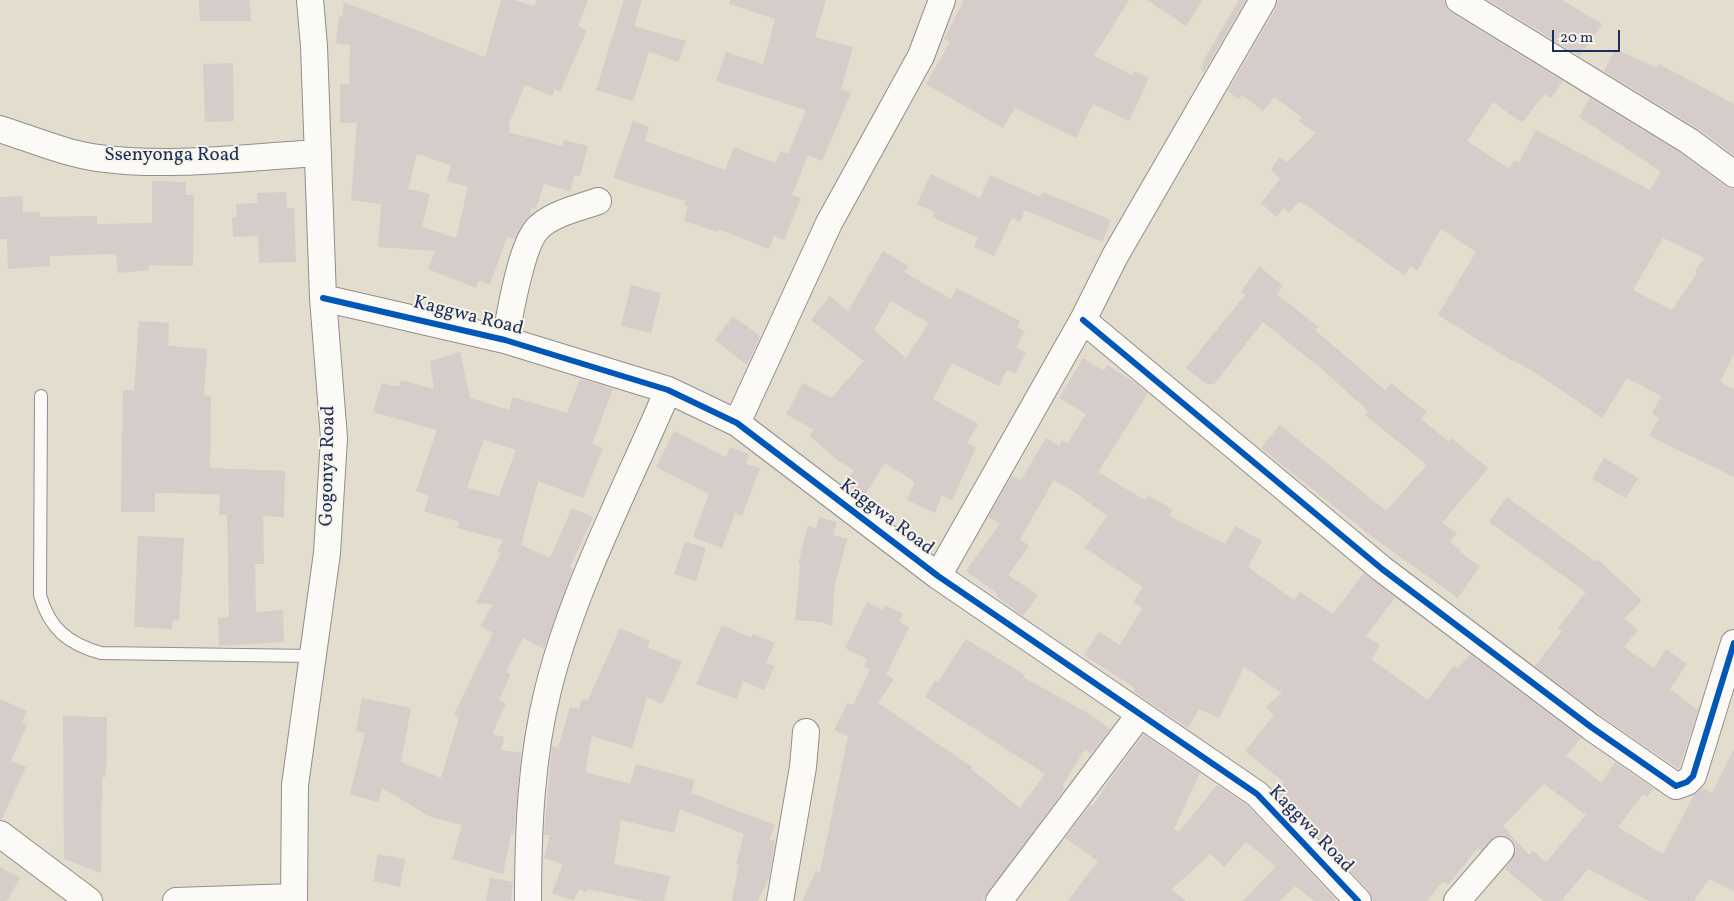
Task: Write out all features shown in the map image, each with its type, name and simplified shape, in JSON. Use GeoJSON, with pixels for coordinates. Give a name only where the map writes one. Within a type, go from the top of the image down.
{"type":"FeatureCollection","features":[{"type":"Feature","properties":{"kind":"street","name":"Gogonya Road"},"geometry":{"type":"LineString","coordinates":[[294,899],[295,785],[327,553],[334,438],[323,298],[314,46],[310,0]]}},
{"type":"Feature","properties":{"kind":"street"},"geometry":{"type":"LineString","coordinates":[[737,423],[829,224],[921,56],[942,0]]}},
{"type":"Feature","properties":{"kind":"street"},"geometry":{"type":"LineString","coordinates":[[938,576],[1082,320],[1115,256],[1263,0]]}},
{"type":"Feature","properties":{"kind":"street"},"geometry":{"type":"LineString","coordinates":[[1459,0],[1689,141],[1734,174]]}},
{"type":"Feature","properties":{"kind":"street","name":"Ssenyonga Road"},"geometry":{"type":"LineString","coordinates":[[0,129],[96,158],[122,160],[165,161],[318,153]]}},
{"type":"Feature","properties":{"kind":"street"},"geometry":{"type":"LineString","coordinates":[[505,340],[521,267],[534,233],[550,219],[598,201]]}},
{"type":"Feature","properties":{"kind":"street","name":"Kaggwa Road"},"geometry":{"type":"LineString","coordinates":[[323,298],[505,340],[668,390],[737,423],[938,576],[1257,794],[1358,901]]}},
{"type":"Feature","properties":{"kind":"street"},"geometry":{"type":"LineString","coordinates":[[1082,320],[1382,570],[1591,727],[1676,786],[1687,782],[1693,776],[1734,643]]}},
{"type":"Feature","properties":{"kind":"street"},"geometry":{"type":"LineString","coordinates":[[528,901],[531,806],[540,730],[548,690],[587,574],[668,390]]}},
{"type":"Feature","properties":{"kind":"street"},"geometry":{"type":"LineString","coordinates":[[999,901],[1140,714]]}},
{"type":"Feature","properties":{"kind":"street"},"geometry":{"type":"LineString","coordinates":[[780,901],[802,776],[806,732]]}},
{"type":"Feature","properties":{"kind":"street"},"geometry":{"type":"LineString","coordinates":[[0,834],[89,901]]}},
{"type":"Feature","properties":{"kind":"street"},"geometry":{"type":"LineString","coordinates":[[1456,901],[1501,850]]}},
{"type":"Feature","properties":{"kind":"street"},"geometry":{"type":"LineString","coordinates":[[176,901],[294,899]]}},
{"type":"Feature","properties":{"kind":"lane"},"geometry":{"type":"LineString","coordinates":[[41,396],[40,595],[44,612],[54,628],[69,640],[88,650],[101,653],[313,656]]}},
{"type":"Feature","properties":{"kind":"building"},"geometry":{"type":"Polygon","coordinates":[[[199,0],[250,0],[251,21],[200,21],[199,0]]]}},
{"type":"Feature","properties":{"kind":"building"},"geometry":{"type":"Polygon","coordinates":[[[501,0],[514,0],[535,6],[536,0],[588,0],[578,26],[587,30],[560,92],[555,89],[552,96],[525,85],[508,126],[510,127],[508,132],[562,146],[564,140],[588,146],[580,176],[574,176],[570,191],[544,184],[536,209],[531,208],[530,215],[515,239],[507,237],[490,284],[479,281],[476,288],[428,269],[435,251],[378,247],[381,204],[351,200],[357,123],[340,123],[340,84],[349,84],[350,45],[336,43],[339,16],[342,17],[344,2],[485,57],[501,0]],[[417,154],[408,189],[430,194],[422,227],[456,238],[468,187],[447,181],[451,165],[417,154]]]}},
{"type":"Feature","properties":{"kind":"building"},"geometry":{"type":"Polygon","coordinates":[[[624,0],[642,0],[634,26],[686,41],[678,62],[649,52],[633,101],[596,90],[624,0]]]}},
{"type":"Feature","properties":{"kind":"building"},"geometry":{"type":"Polygon","coordinates":[[[730,0],[826,0],[815,37],[853,47],[841,89],[851,93],[822,161],[808,155],[792,195],[801,198],[784,240],[774,236],[769,249],[718,229],[718,232],[684,221],[688,206],[684,205],[685,201],[613,178],[633,121],[649,127],[645,141],[725,170],[734,147],[775,163],[781,151],[788,154],[806,110],[716,81],[726,52],[763,64],[775,19],[729,4],[730,0]]]}},
{"type":"Feature","properties":{"kind":"building"},"geometry":{"type":"Polygon","coordinates":[[[964,0],[1129,0],[1094,56],[1132,75],[1134,71],[1149,78],[1129,121],[1093,104],[1076,138],[1015,108],[1003,128],[926,84],[950,42],[944,39],[964,0]]]}},
{"type":"Feature","properties":{"kind":"building"},"geometry":{"type":"Polygon","coordinates":[[[1147,0],[1203,0],[1186,26],[1147,0]]]}},
{"type":"Feature","properties":{"kind":"building"},"geometry":{"type":"Polygon","coordinates":[[[1239,0],[1246,0],[1204,72],[1201,70],[1204,60],[1239,0]]]}},
{"type":"Feature","properties":{"kind":"building"},"geometry":{"type":"Polygon","coordinates":[[[1278,0],[1444,0],[1446,8],[1451,13],[1563,81],[1551,98],[1544,94],[1522,123],[1493,102],[1467,141],[1509,169],[1514,160],[1519,162],[1536,130],[1650,190],[1661,172],[1579,117],[1590,98],[1681,153],[1725,186],[1734,189],[1734,354],[1720,382],[1734,389],[1734,477],[1649,436],[1659,418],[1652,414],[1661,396],[1627,378],[1602,418],[1542,377],[1438,315],[1476,252],[1441,229],[1417,271],[1411,266],[1404,275],[1303,203],[1299,202],[1289,213],[1284,208],[1276,217],[1261,203],[1280,179],[1271,170],[1279,157],[1287,162],[1316,133],[1299,121],[1302,117],[1274,97],[1263,111],[1242,95],[1238,99],[1228,91],[1276,8],[1278,0]],[[1663,238],[1633,290],[1672,310],[1697,273],[1695,271],[1704,258],[1663,238]]]}},
{"type":"Feature","properties":{"kind":"building"},"geometry":{"type":"Polygon","coordinates":[[[1488,0],[1562,0],[1602,24],[1580,56],[1488,0]]]}},
{"type":"Feature","properties":{"kind":"building"},"geometry":{"type":"Polygon","coordinates":[[[1615,49],[1657,68],[1659,64],[1734,104],[1734,155],[1697,128],[1604,71],[1615,49]]]}},
{"type":"Feature","properties":{"kind":"building"},"geometry":{"type":"Polygon","coordinates":[[[233,63],[234,121],[205,122],[203,64],[233,63]]]}},
{"type":"Feature","properties":{"kind":"building"},"geometry":{"type":"Polygon","coordinates":[[[931,174],[980,198],[990,175],[1040,197],[1043,192],[1111,220],[1102,242],[1025,210],[1020,222],[1012,218],[994,256],[974,247],[978,238],[932,217],[935,212],[917,204],[931,174]]]}},
{"type":"Feature","properties":{"kind":"building"},"geometry":{"type":"Polygon","coordinates":[[[152,181],[186,182],[186,195],[194,195],[193,266],[148,265],[149,270],[118,273],[116,254],[50,256],[50,266],[8,269],[7,239],[0,239],[0,197],[22,196],[23,212],[40,212],[40,217],[97,216],[97,224],[152,223],[152,181]]]}},
{"type":"Feature","properties":{"kind":"building"},"geometry":{"type":"Polygon","coordinates":[[[286,192],[287,208],[294,208],[296,262],[259,263],[258,236],[233,237],[232,217],[237,217],[236,204],[258,203],[257,193],[286,192]]]}},
{"type":"Feature","properties":{"kind":"building"},"geometry":{"type":"Polygon","coordinates":[[[883,251],[909,266],[904,272],[951,299],[957,288],[1020,321],[1017,328],[1025,331],[1016,348],[1026,353],[1015,374],[1007,370],[999,386],[952,363],[933,399],[978,424],[967,443],[976,448],[952,500],[942,496],[935,513],[907,500],[915,482],[885,463],[864,496],[845,484],[854,470],[837,460],[809,435],[814,430],[786,414],[803,383],[831,398],[864,361],[811,320],[830,296],[848,311],[883,251]],[[891,301],[874,330],[906,358],[929,323],[891,301]]]}},
{"type":"Feature","properties":{"kind":"building"},"geometry":{"type":"Polygon","coordinates":[[[1259,266],[1283,286],[1277,294],[1318,327],[1315,330],[1385,390],[1391,383],[1427,412],[1421,419],[1448,441],[1451,438],[1488,468],[1442,523],[1457,533],[1450,542],[1461,550],[1459,552],[1480,566],[1458,598],[1371,536],[1261,448],[1280,425],[1386,511],[1427,465],[1365,415],[1368,411],[1323,370],[1263,322],[1214,384],[1207,384],[1186,368],[1245,295],[1241,292],[1259,266]]]}},
{"type":"Feature","properties":{"kind":"building"},"geometry":{"type":"Polygon","coordinates":[[[631,285],[661,293],[651,333],[621,326],[631,285]]]}},
{"type":"Feature","properties":{"kind":"building"},"geometry":{"type":"Polygon","coordinates":[[[733,316],[760,336],[747,365],[715,340],[733,316]]]}},
{"type":"Feature","properties":{"kind":"building"},"geometry":{"type":"Polygon","coordinates":[[[139,321],[169,323],[168,346],[207,349],[204,395],[211,396],[210,468],[285,471],[284,517],[263,516],[264,564],[255,564],[256,612],[283,610],[284,642],[219,646],[218,618],[229,617],[227,515],[219,515],[220,494],[155,493],[155,512],[121,512],[123,390],[134,390],[139,321]]]}},
{"type":"Feature","properties":{"kind":"building"},"geometry":{"type":"Polygon","coordinates":[[[460,352],[470,398],[509,410],[513,397],[567,413],[580,379],[613,389],[592,444],[603,448],[583,498],[538,481],[521,545],[550,558],[572,508],[593,517],[570,567],[573,569],[544,649],[523,638],[506,672],[511,674],[499,700],[506,704],[492,734],[504,737],[501,750],[521,753],[514,834],[511,834],[503,874],[452,859],[462,825],[431,817],[382,788],[378,802],[350,794],[365,733],[356,731],[362,698],[411,708],[401,762],[441,778],[459,718],[454,715],[493,633],[480,626],[493,604],[476,603],[501,553],[497,551],[503,540],[457,528],[459,522],[424,511],[429,496],[416,491],[437,430],[373,412],[382,383],[399,387],[401,380],[434,389],[430,361],[460,352]],[[484,440],[467,488],[499,496],[516,450],[484,440]]]}},
{"type":"Feature","properties":{"kind":"building"},"geometry":{"type":"Polygon","coordinates":[[[1083,358],[1104,371],[1107,365],[1131,380],[1148,393],[1098,472],[1145,500],[1148,495],[1173,510],[1169,516],[1225,544],[1235,526],[1262,541],[1248,567],[1294,600],[1300,592],[1333,614],[1364,573],[1395,598],[1366,636],[1380,645],[1371,659],[1428,700],[1454,665],[1458,669],[1470,654],[1581,738],[1566,756],[1602,783],[1615,762],[1654,789],[1647,797],[1643,794],[1618,827],[1663,854],[1694,795],[1703,788],[1712,793],[1734,749],[1734,891],[1709,879],[1694,901],[1649,901],[1588,869],[1561,901],[1544,901],[1505,869],[1516,852],[1515,845],[1511,839],[1503,835],[1496,836],[1481,851],[1478,848],[1448,885],[1443,881],[1427,901],[1373,901],[1369,891],[1275,791],[1284,782],[1245,751],[1274,715],[1266,707],[1282,693],[1244,667],[1219,718],[1199,709],[1188,728],[1133,691],[1135,688],[1084,655],[1099,632],[1120,645],[1142,608],[1133,602],[1143,587],[1085,548],[1107,516],[1076,493],[1054,480],[1020,539],[1029,546],[1008,575],[1038,595],[1023,616],[996,596],[998,594],[966,571],[1000,524],[988,517],[1012,476],[1021,480],[1046,438],[1059,446],[1062,440],[1068,443],[1086,414],[1059,398],[1083,358]],[[1544,784],[1503,826],[1529,855],[1533,851],[1546,862],[1586,815],[1544,784]]]}},
{"type":"Feature","properties":{"kind":"building"},"geometry":{"type":"Polygon","coordinates":[[[674,431],[726,457],[730,447],[749,454],[746,464],[760,468],[742,516],[735,513],[722,548],[693,537],[709,494],[656,467],[674,431]]]}},
{"type":"Feature","properties":{"kind":"building"},"geometry":{"type":"Polygon","coordinates":[[[1604,458],[1638,478],[1626,498],[1592,479],[1604,458]]]}},
{"type":"Feature","properties":{"kind":"building"},"geometry":{"type":"Polygon","coordinates":[[[1507,497],[1596,562],[1598,560],[1642,600],[1624,619],[1638,630],[1624,647],[1654,668],[1666,649],[1687,664],[1670,689],[1698,710],[1679,769],[1600,715],[1535,666],[1562,631],[1558,628],[1586,592],[1489,522],[1507,497]]]}},
{"type":"Feature","properties":{"kind":"building"},"geometry":{"type":"Polygon","coordinates":[[[819,517],[837,522],[833,535],[847,539],[835,584],[832,626],[822,622],[795,620],[800,564],[798,564],[808,526],[816,528],[819,517]]]}},
{"type":"Feature","properties":{"kind":"building"},"geometry":{"type":"Polygon","coordinates":[[[138,536],[184,538],[179,621],[173,620],[172,629],[134,627],[138,536]]]}},
{"type":"Feature","properties":{"kind":"building"},"geometry":{"type":"Polygon","coordinates":[[[685,542],[706,548],[696,581],[674,574],[685,542]]]}},
{"type":"Feature","properties":{"kind":"building"},"geometry":{"type":"Polygon","coordinates":[[[867,602],[883,610],[885,605],[903,614],[899,622],[909,627],[886,675],[894,679],[878,703],[972,767],[971,769],[1020,808],[1045,774],[925,697],[935,680],[938,682],[966,639],[1025,675],[1023,677],[1093,716],[1110,729],[1091,754],[1085,749],[1062,786],[1065,788],[983,901],[802,901],[816,871],[820,872],[848,736],[834,730],[848,703],[853,705],[870,670],[864,667],[867,659],[845,648],[867,602]]]}},
{"type":"Feature","properties":{"kind":"building"},"geometry":{"type":"Polygon","coordinates":[[[722,625],[751,638],[753,634],[775,643],[766,663],[775,666],[764,690],[743,681],[737,699],[696,684],[722,625]]]}},
{"type":"Feature","properties":{"kind":"building"},"geometry":{"type":"Polygon","coordinates":[[[620,628],[650,641],[647,647],[682,662],[662,704],[647,697],[632,748],[592,736],[585,772],[630,784],[636,764],[695,780],[691,793],[775,825],[769,840],[775,841],[769,878],[758,901],[732,901],[739,864],[736,864],[744,834],[680,809],[674,833],[621,820],[614,864],[670,876],[664,901],[643,901],[588,889],[586,892],[579,889],[574,901],[552,893],[563,864],[544,858],[550,835],[544,835],[552,746],[558,748],[570,707],[579,709],[582,699],[588,700],[620,628]]]}},
{"type":"Feature","properties":{"kind":"building"},"geometry":{"type":"Polygon","coordinates":[[[0,699],[27,711],[22,722],[27,725],[11,761],[26,767],[2,819],[0,819],[0,699]]]}},
{"type":"Feature","properties":{"kind":"building"},"geometry":{"type":"Polygon","coordinates":[[[63,716],[107,717],[106,777],[102,777],[101,873],[64,859],[63,716]]]}},
{"type":"Feature","properties":{"kind":"building"},"geometry":{"type":"Polygon","coordinates":[[[1144,735],[1200,773],[1174,829],[1179,832],[1217,785],[1247,805],[1337,901],[1314,901],[1295,886],[1280,901],[1243,901],[1276,866],[1246,842],[1224,867],[1210,854],[1172,889],[1186,901],[1068,901],[1098,861],[1065,838],[1090,805],[1092,807],[1116,771],[1144,735]]]}},
{"type":"Feature","properties":{"kind":"building"},"geometry":{"type":"Polygon","coordinates":[[[378,854],[405,859],[400,887],[373,881],[378,854]]]}},
{"type":"Feature","properties":{"kind":"building"},"geometry":{"type":"Polygon","coordinates":[[[0,867],[20,878],[7,901],[0,901],[0,867]]]}},
{"type":"Feature","properties":{"kind":"building"},"geometry":{"type":"Polygon","coordinates":[[[490,878],[513,882],[511,901],[486,901],[490,878]]]}},
{"type":"Feature","properties":{"kind":"cycle path"},"geometry":{"type":"LineString","coordinates":[[323,298],[505,340],[668,390],[737,423],[938,576],[1257,794],[1358,901]]}},
{"type":"Feature","properties":{"kind":"cycle path"},"geometry":{"type":"LineString","coordinates":[[1083,320],[1382,569],[1591,727],[1676,786],[1687,782],[1693,776],[1734,643]]}}]}
